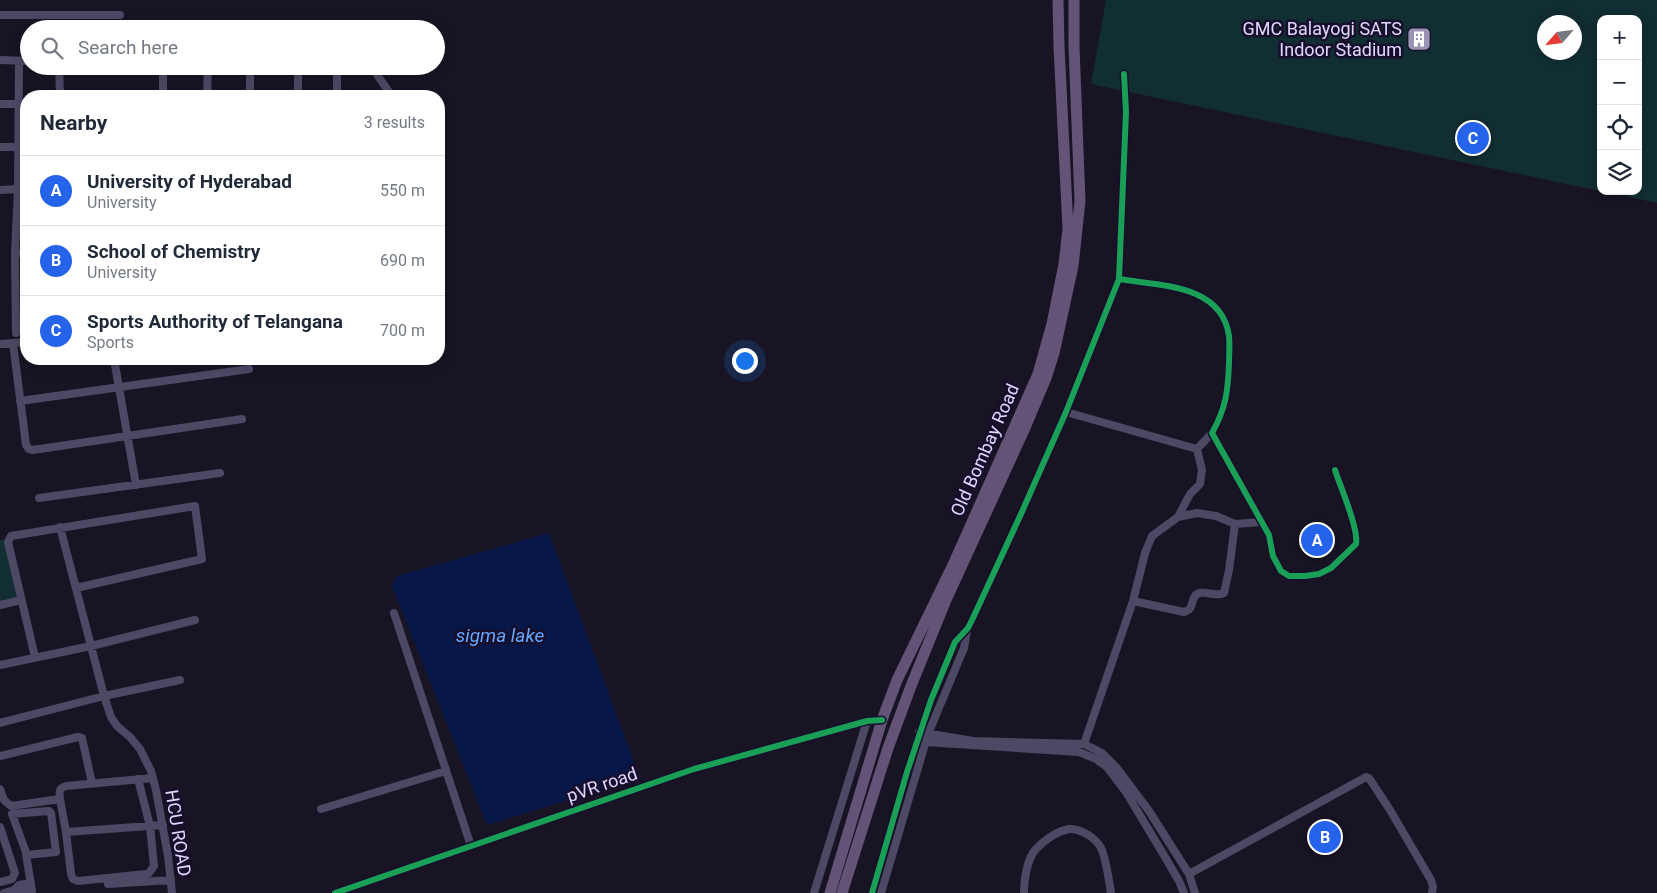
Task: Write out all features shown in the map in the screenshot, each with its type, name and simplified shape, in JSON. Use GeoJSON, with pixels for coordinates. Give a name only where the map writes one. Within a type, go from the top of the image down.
{"type":"FeatureCollection","features":[{"type":"Feature","properties":{"kind":"main road","name":"Old Bombay Road"},"geometry":{"type":"LineString","coordinates":[[830,893],[882,720],[897,680],[953,565],[1038,374],[1052,324],[1064,264],[1068,229],[1058,0]]}},
{"type":"Feature","properties":{"kind":"main road","name":"Old Bombay Road"},"geometry":{"type":"LineString","coordinates":[[842,893],[888,748],[911,686],[946,600],[962,569],[1024,430],[1046,378],[1054,353],[1073,266],[1080,201],[1074,0]]}},
{"type":"Feature","properties":{"kind":"street"},"geometry":{"type":"LineString","coordinates":[[0,15],[120,15]]}},
{"type":"Feature","properties":{"kind":"street"},"geometry":{"type":"LineString","coordinates":[[0,60],[19,61],[20,104],[15,253],[16,333]]}},
{"type":"Feature","properties":{"kind":"street"},"geometry":{"type":"LineString","coordinates":[[881,893],[927,738],[964,648],[968,628],[1066,412],[1120,280],[1126,112],[1124,74]]}},
{"type":"Feature","properties":{"kind":"street"},"geometry":{"type":"LineString","coordinates":[[59,75],[60,90]]}},
{"type":"Feature","properties":{"kind":"street"},"geometry":{"type":"LineString","coordinates":[[163,75],[163,90]]}},
{"type":"Feature","properties":{"kind":"street"},"geometry":{"type":"LineString","coordinates":[[207,90],[208,75]]}},
{"type":"Feature","properties":{"kind":"street"},"geometry":{"type":"LineString","coordinates":[[250,75],[250,90]]}},
{"type":"Feature","properties":{"kind":"street"},"geometry":{"type":"LineString","coordinates":[[298,75],[298,90]]}},
{"type":"Feature","properties":{"kind":"street"},"geometry":{"type":"LineString","coordinates":[[337,75],[337,90]]}},
{"type":"Feature","properties":{"kind":"street"},"geometry":{"type":"LineString","coordinates":[[378,75],[388,90]]}},
{"type":"Feature","properties":{"kind":"street"},"geometry":{"type":"LineString","coordinates":[[0,104],[20,104]]}},
{"type":"Feature","properties":{"kind":"street"},"geometry":{"type":"LineString","coordinates":[[0,147],[19,147]]}},
{"type":"Feature","properties":{"kind":"street"},"geometry":{"type":"LineString","coordinates":[[0,190],[18,189]]}},
{"type":"Feature","properties":{"kind":"street"},"geometry":{"type":"LineString","coordinates":[[15,253],[20,253]]}},
{"type":"Feature","properties":{"kind":"street"},"geometry":{"type":"LineString","coordinates":[[1120,280],[1186,290],[1208,298],[1222,313],[1229,336],[1228,391],[1220,418],[1212,433],[1197,449]]}},
{"type":"Feature","properties":{"kind":"street"},"geometry":{"type":"LineString","coordinates":[[0,344],[20,342]]}},
{"type":"Feature","properties":{"kind":"street"},"geometry":{"type":"LineString","coordinates":[[13,343],[26,445],[29,449],[33,450],[242,419]]}},
{"type":"Feature","properties":{"kind":"street"},"geometry":{"type":"LineString","coordinates":[[115,365],[136,485]]}},
{"type":"Feature","properties":{"kind":"street"},"geometry":{"type":"LineString","coordinates":[[20,401],[249,369]]}},
{"type":"Feature","properties":{"kind":"street"},"geometry":{"type":"LineString","coordinates":[[1066,412],[1197,449]]}},
{"type":"Feature","properties":{"kind":"street"},"geometry":{"type":"LineString","coordinates":[[1212,433],[1269,535],[1273,556],[1281,571],[1289,576],[1319,574],[1331,568],[1356,544],[1335,470]]}},
{"type":"Feature","properties":{"kind":"street"},"geometry":{"type":"LineString","coordinates":[[1178,517],[1190,494],[1200,484],[1202,470],[1197,449]]}},
{"type":"Feature","properties":{"kind":"street"},"geometry":{"type":"LineString","coordinates":[[39,498],[220,473]]}},
{"type":"Feature","properties":{"kind":"street"},"geometry":{"type":"LineString","coordinates":[[35,658],[8,542],[11,536],[194,506],[202,559],[76,588]]}},
{"type":"Feature","properties":{"kind":"street"},"geometry":{"type":"LineString","coordinates":[[1084,744],[1133,601],[1145,553],[1152,536],[1178,517],[1197,513],[1216,516],[1235,524],[1262,522]]}},
{"type":"Feature","properties":{"kind":"street"},"geometry":{"type":"LineString","coordinates":[[1133,601],[1184,612],[1191,608],[1193,598],[1197,594],[1217,595],[1224,593],[1235,524]]}},
{"type":"Feature","properties":{"kind":"street","name":"HCU ROAD"},"geometry":{"type":"LineString","coordinates":[[60,527],[104,696],[114,721],[140,749],[156,790],[163,825],[172,893]]}},
{"type":"Feature","properties":{"kind":"street"},"geometry":{"type":"LineString","coordinates":[[0,605],[21,600]]}},
{"type":"Feature","properties":{"kind":"street"},"geometry":{"type":"LineString","coordinates":[[394,612],[471,846]]}},
{"type":"Feature","properties":{"kind":"street"},"geometry":{"type":"LineString","coordinates":[[0,665],[92,646],[196,620]]}},
{"type":"Feature","properties":{"kind":"street"},"geometry":{"type":"LineString","coordinates":[[872,893],[916,740],[930,700],[955,642],[968,628]]}},
{"type":"Feature","properties":{"kind":"street"},"geometry":{"type":"LineString","coordinates":[[0,723],[104,696],[180,680]]}},
{"type":"Feature","properties":{"kind":"street","name":"pVR road"},"geometry":{"type":"LineString","coordinates":[[335,893],[694,769],[867,721],[882,720]]}},
{"type":"Feature","properties":{"kind":"street"},"geometry":{"type":"LineString","coordinates":[[814,893],[867,721]]}},
{"type":"Feature","properties":{"kind":"street"},"geometry":{"type":"LineString","coordinates":[[919,732],[927,738],[1079,752],[1096,759],[1108,767],[1126,792],[1165,856],[1184,893]]}},
{"type":"Feature","properties":{"kind":"street"},"geometry":{"type":"LineString","coordinates":[[0,756],[78,737],[82,738],[92,783]]}},
{"type":"Feature","properties":{"kind":"street"},"geometry":{"type":"LineString","coordinates":[[916,740],[927,738],[1084,744],[1102,753],[1116,767],[1149,811],[1189,874],[1195,893]]}},
{"type":"Feature","properties":{"kind":"street"},"geometry":{"type":"LineString","coordinates":[[321,809],[446,771]]}},
{"type":"Feature","properties":{"kind":"street"},"geometry":{"type":"LineString","coordinates":[[1189,874],[1366,777],[1369,778],[1390,810],[1427,873],[1433,887],[1432,893]]}},
{"type":"Feature","properties":{"kind":"street"},"geometry":{"type":"LineString","coordinates":[[138,779],[150,826],[154,866],[150,873],[78,881],[73,878],[59,792],[62,787],[92,783],[138,779],[152,778]]}},
{"type":"Feature","properties":{"kind":"street"},"geometry":{"type":"LineString","coordinates":[[0,789],[4,800],[11,806],[60,799]]}},
{"type":"Feature","properties":{"kind":"street"},"geometry":{"type":"LineString","coordinates":[[4,893],[14,890],[20,893],[31,886],[26,854],[12,814],[49,811],[51,813],[56,852],[26,854]]}},
{"type":"Feature","properties":{"kind":"street"},"geometry":{"type":"LineString","coordinates":[[66,832],[163,825]]}},
{"type":"Feature","properties":{"kind":"street"},"geometry":{"type":"LineString","coordinates":[[0,827],[15,873],[12,879],[0,882]]}},
{"type":"Feature","properties":{"kind":"street"},"geometry":{"type":"LineString","coordinates":[[1024,893],[1026,873],[1030,860],[1036,850],[1053,835],[1070,829],[1091,836],[1101,847],[1111,893]]}},
{"type":"Feature","properties":{"kind":"street"},"geometry":{"type":"LineString","coordinates":[[108,884],[171,880]]}},
{"type":"Feature","properties":{"kind":"green space"},"geometry":{"type":"Polygon","coordinates":[[[1106,0],[1657,0],[1657,203],[1619,195],[1642,195],[1642,15],[1597,15],[1597,190],[1091,84],[1106,0]]]}},
{"type":"Feature","properties":{"kind":"green space"},"geometry":{"type":"Polygon","coordinates":[[[4,539],[17,598],[0,602],[0,540],[4,539]]]}},
{"type":"Feature","properties":{"kind":"water","name":"sigma lake"},"geometry":{"type":"Polygon","coordinates":[[[549,533],[640,778],[487,825],[392,586],[397,576],[549,533]]]}},
{"type":"Feature","properties":{"kind":"cycle path"},"geometry":{"type":"LineString","coordinates":[[872,893],[907,772],[931,700],[955,642],[968,628],[1021,514],[1066,412],[1119,279],[1126,112],[1124,74]]}},
{"type":"Feature","properties":{"kind":"cycle path"},"geometry":{"type":"LineString","coordinates":[[1119,279],[1170,286],[1187,291],[1202,297],[1215,306],[1224,319],[1229,336],[1228,382],[1223,407],[1212,433],[1269,535],[1273,556],[1281,571],[1289,576],[1319,574],[1331,568],[1356,544],[1355,528],[1335,470]]}},
{"type":"Feature","properties":{"kind":"cycle path"},"geometry":{"type":"LineString","coordinates":[[335,893],[694,769],[867,721],[882,720]]}},
{"type":"Feature","properties":{"kind":"place","name":"GMC Balayogi SATS Indoor Stadium"},"geometry":{"type":"Point","coordinates":[1419,39]}},
{"type":"Feature","properties":{"kind":"place","name":"Sports Authority of Telangana"},"geometry":{"type":"Point","coordinates":[1473,138]}},
{"type":"Feature","properties":{"kind":"place","name":"University of Hyderabad"},"geometry":{"type":"Point","coordinates":[1317,540]}},
{"type":"Feature","properties":{"kind":"place","name":"School of Chemistry"},"geometry":{"type":"Point","coordinates":[1325,837]}}]}
